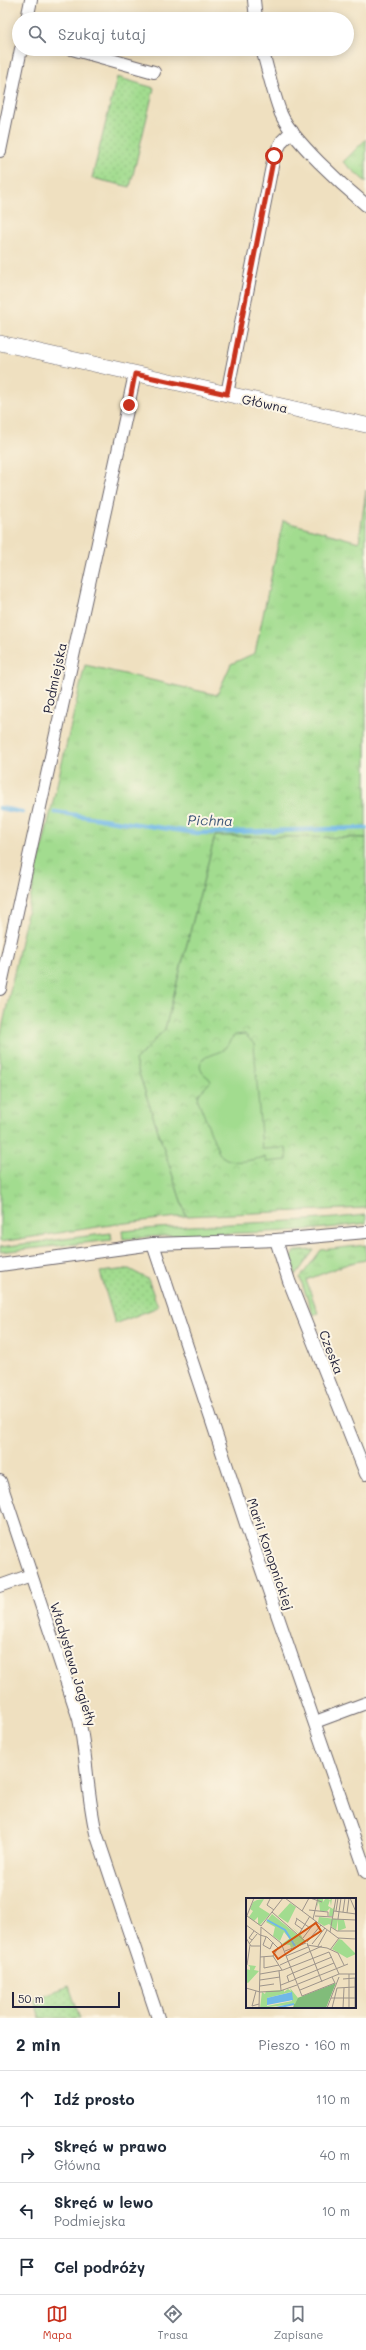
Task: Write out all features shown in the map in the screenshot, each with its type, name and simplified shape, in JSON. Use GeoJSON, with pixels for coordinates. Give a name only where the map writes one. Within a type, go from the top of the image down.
{"type":"FeatureCollection","features":[{"type":"Feature","properties":{"kind":"street"},"geometry":{"type":"LineString","coordinates":[[28,12],[31,0]]}},
{"type":"Feature","properties":{"kind":"street"},"geometry":{"type":"LineString","coordinates":[[254,0],[255,12]]}},
{"type":"Feature","properties":{"kind":"street"},"geometry":{"type":"LineString","coordinates":[[0,151],[20,56]]}},
{"type":"Feature","properties":{"kind":"street"},"geometry":{"type":"LineString","coordinates":[[97,56],[154,72]]}},
{"type":"Feature","properties":{"kind":"street"},"geometry":{"type":"LineString","coordinates":[[264,56],[281,115],[292,131],[321,164],[366,206]]}},
{"type":"Feature","properties":{"kind":"street"},"geometry":{"type":"LineString","coordinates":[[227,394],[274,156],[282,141],[292,131]]}},
{"type":"Feature","properties":{"kind":"street","name":"Główna"},"geometry":{"type":"LineString","coordinates":[[0,343],[366,425]]}},
{"type":"Feature","properties":{"kind":"street","name":"Podmiejska"},"geometry":{"type":"LineString","coordinates":[[0,989],[135,374]]}},
{"type":"Feature","properties":{"kind":"street"},"geometry":{"type":"LineString","coordinates":[[0,1265],[152,1244],[276,1240],[366,1232]]}},
{"type":"Feature","properties":{"kind":"street","name":"Czeska"},"geometry":{"type":"LineString","coordinates":[[276,1240],[289,1281],[366,1474]]}},
{"type":"Feature","properties":{"kind":"street","name":"Marii Konopnickiej"},"geometry":{"type":"LineString","coordinates":[[152,1244],[248,1530],[366,1872]]}},
{"type":"Feature","properties":{"kind":"street","name":"Władysława Jagiełły"},"geometry":{"type":"LineString","coordinates":[[0,1481],[79,1719],[84,1744],[89,1806],[96,1833],[158,2018]]}},
{"type":"Feature","properties":{"kind":"street"},"geometry":{"type":"LineString","coordinates":[[0,1586],[31,1575]]}},
{"type":"Feature","properties":{"kind":"street"},"geometry":{"type":"LineString","coordinates":[[315,1722],[366,1703]]}},
{"type":"Feature","properties":{"kind":"green space"},"geometry":{"type":"Polygon","coordinates":[[[117,77],[154,88],[130,187],[92,178],[117,77]]]}},
{"type":"Feature","properties":{"kind":"green space"},"geometry":{"type":"Polygon","coordinates":[[[366,139],[366,182],[343,162],[366,139]]]}},
{"type":"Feature","properties":{"kind":"green space"},"geometry":{"type":"Polygon","coordinates":[[[366,490],[366,838],[215,836],[165,1029],[135,1061],[186,1216],[117,1224],[0,1242],[0,1038],[29,904],[85,665],[217,695],[231,664],[255,653],[283,521],[359,542],[366,490]]]}},
{"type":"Feature","properties":{"kind":"green space"},"geometry":{"type":"Polygon","coordinates":[[[215,836],[366,838],[366,1208],[186,1216],[135,1061],[165,1029],[215,836]]]}},
{"type":"Feature","properties":{"kind":"green space"},"geometry":{"type":"Polygon","coordinates":[[[245,1034],[254,1044],[262,1149],[286,1148],[287,1160],[266,1162],[265,1157],[247,1161],[235,1161],[224,1157],[219,1153],[198,1100],[199,1094],[211,1081],[202,1072],[200,1067],[203,1059],[223,1050],[235,1035],[245,1034]]]}},
{"type":"Feature","properties":{"kind":"green space"},"geometry":{"type":"Polygon","coordinates":[[[366,1215],[366,1223],[306,1230],[123,1239],[122,1231],[183,1226],[336,1218],[366,1215]]]}},
{"type":"Feature","properties":{"kind":"green space"},"geometry":{"type":"Polygon","coordinates":[[[111,1233],[112,1240],[0,1252],[0,1247],[111,1233]]]}},
{"type":"Feature","properties":{"kind":"green space"},"geometry":{"type":"Polygon","coordinates":[[[366,1245],[366,1260],[350,1263],[306,1280],[318,1313],[313,1315],[300,1278],[321,1250],[366,1245]]]}},
{"type":"Feature","properties":{"kind":"green space"},"geometry":{"type":"Polygon","coordinates":[[[314,1250],[296,1275],[291,1259],[294,1251],[314,1250]]]}},
{"type":"Feature","properties":{"kind":"green space"},"geometry":{"type":"Polygon","coordinates":[[[129,1269],[148,1279],[158,1307],[115,1324],[100,1272],[129,1269]]]}},
{"type":"Feature","properties":{"kind":"green space"},"geometry":{"type":"Polygon","coordinates":[[[69,1986],[80,2018],[40,2018],[34,1999],[69,1986]]]}},
{"type":"Feature","properties":{"kind":"waterway","name":"Pichna"},"geometry":{"type":"LineString","coordinates":[[0,808],[22,812]]}},
{"type":"Feature","properties":{"kind":"waterway","name":"Pichna"},"geometry":{"type":"LineString","coordinates":[[55,812],[197,833],[366,828]]}},
{"type":"Feature","properties":{"kind":"route"},"geometry":{"type":"LineString","coordinates":[[129,405],[135,374],[227,394],[274,156]]}}]}
